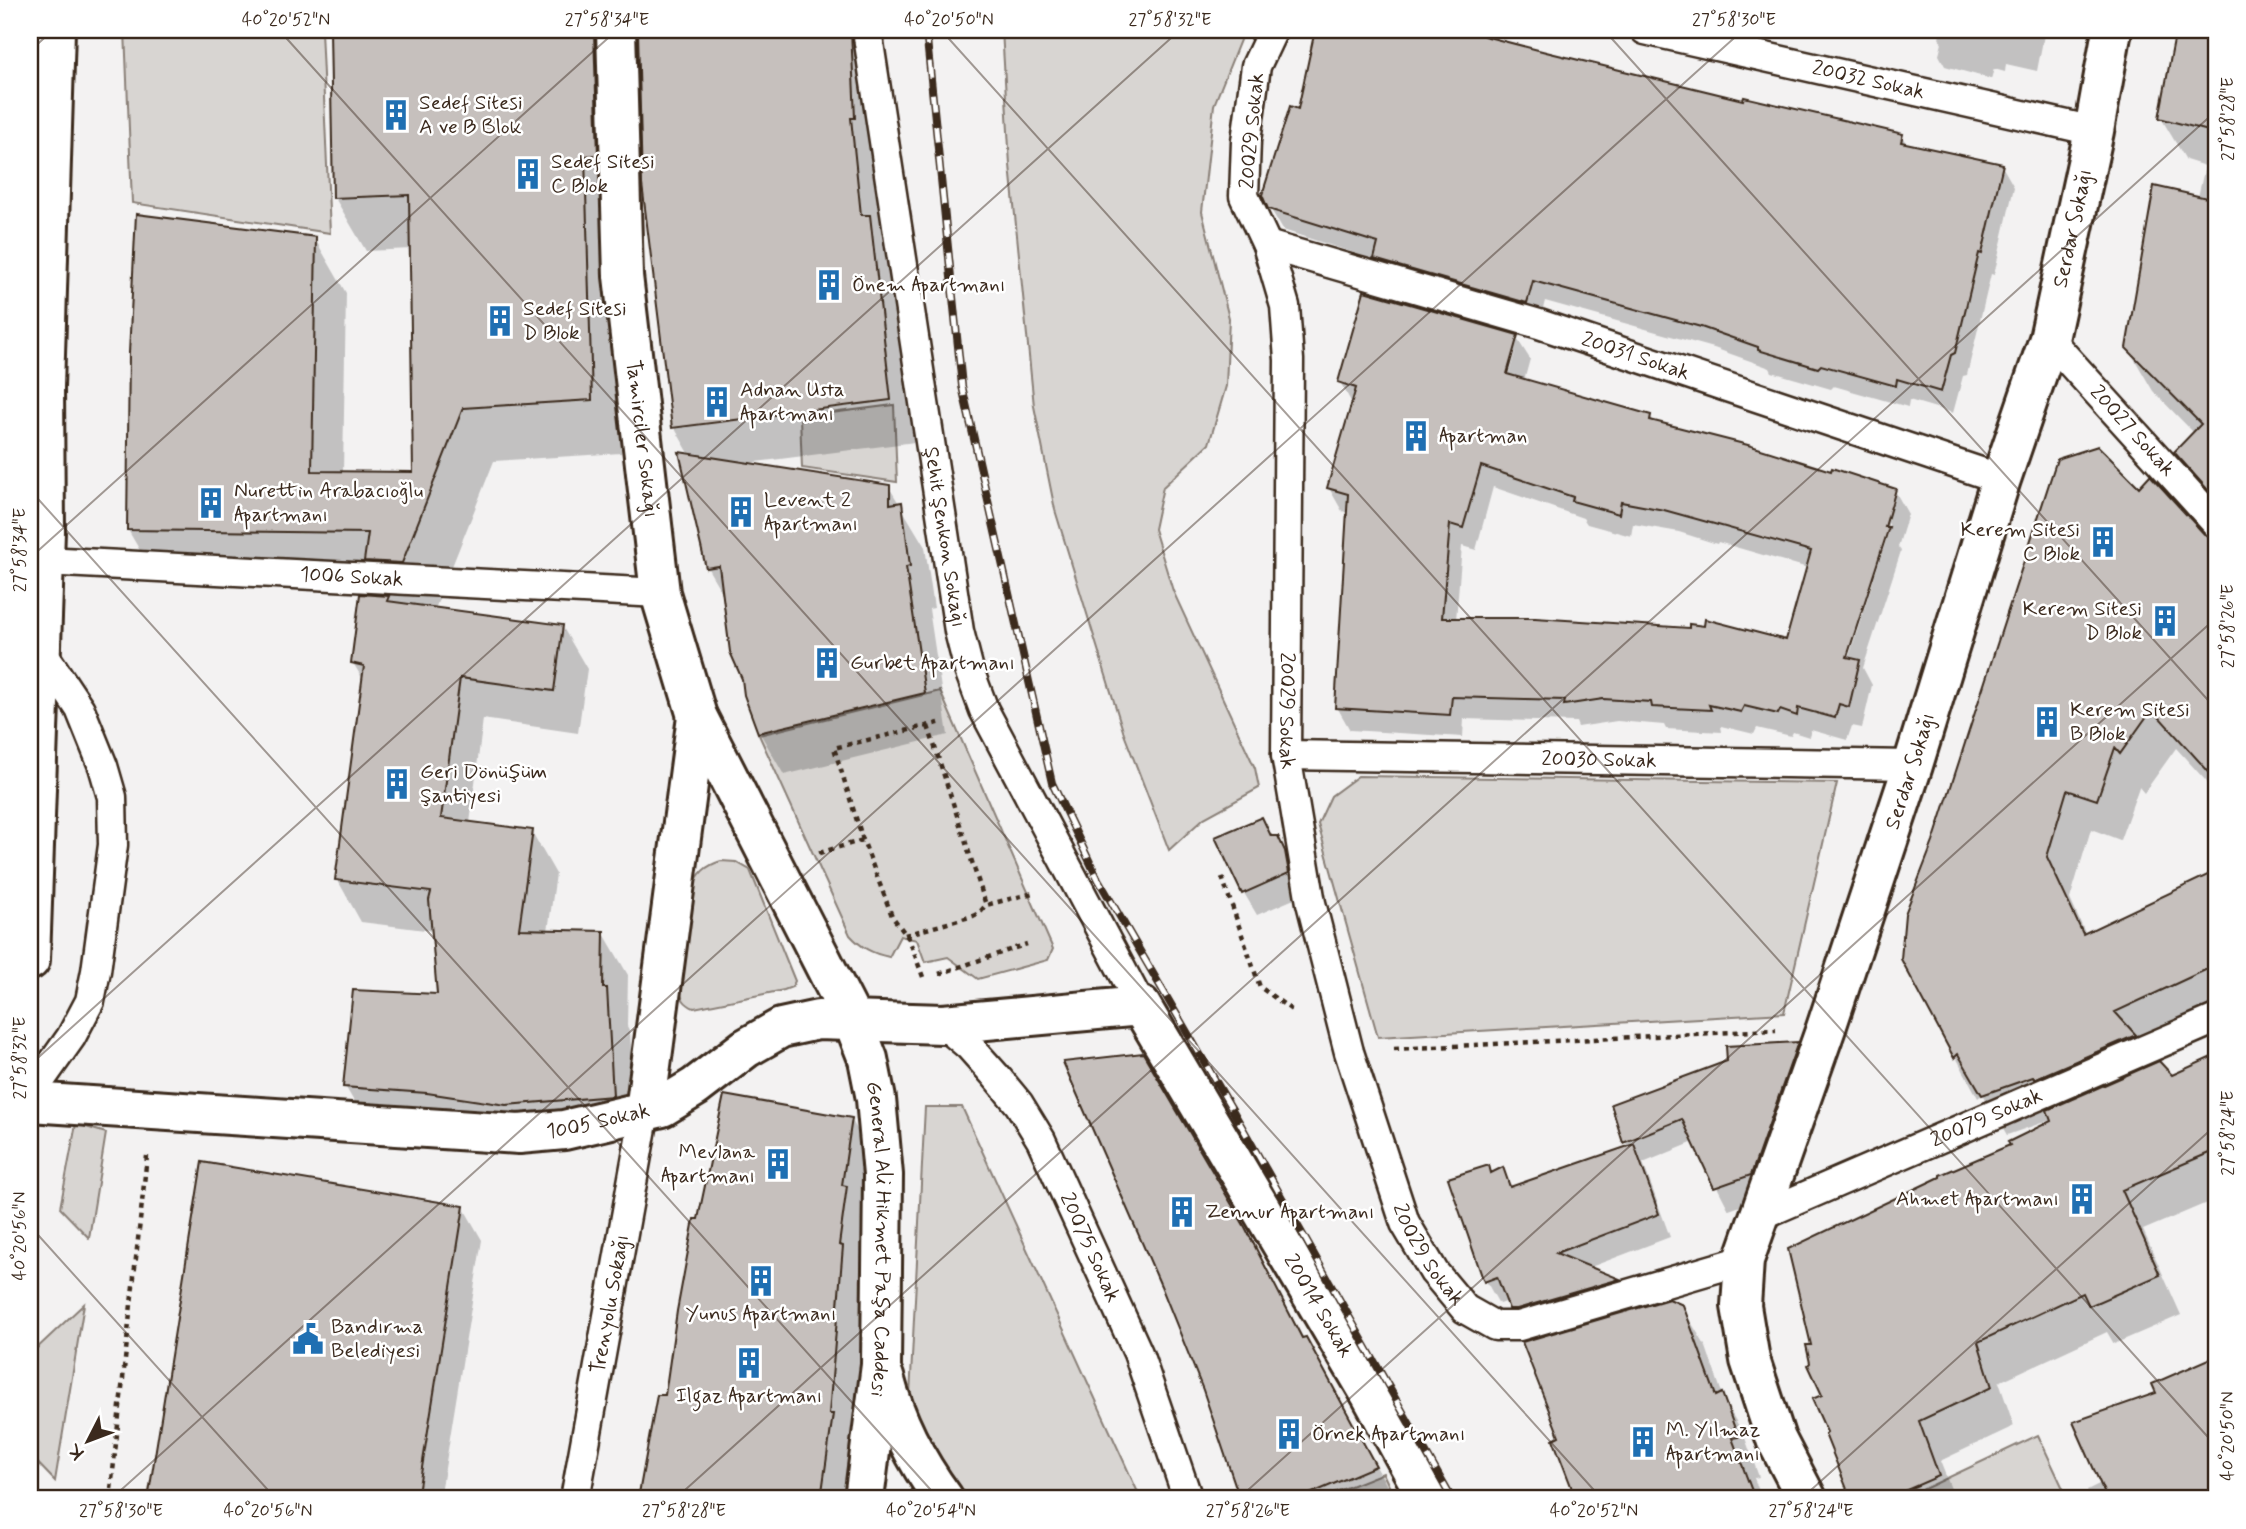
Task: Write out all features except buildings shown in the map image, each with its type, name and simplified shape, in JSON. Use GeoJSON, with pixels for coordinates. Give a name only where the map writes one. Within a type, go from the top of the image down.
{"type":"FeatureCollection","features":[{"type":"Feature","properties":{"kind":"street"},"geometry":{"type":"LineString","coordinates":[[30,960],[44,561],[37,387],[55,30]]}},
{"type":"Feature","properties":{"kind":"street","name":"Tamirciler Sokağı"},"geometry":{"type":"LineString","coordinates":[[616,30],[623,276],[660,593],[697,716],[854,1023]]}},
{"type":"Feature","properties":{"kind":"street","name":"Serdar Sokağı"},"geometry":{"type":"LineString","coordinates":[[1807,1499],[1776,1440],[1750,1360],[1741,1306],[1744,1260],[1826,1028],[1913,765],[2001,479],[2049,339],[2094,131],[2112,30]]}},
{"type":"Feature","properties":{"kind":"street","name":"Tamirciler Sokağı"},"geometry":{"type":"LineString","coordinates":[[645,1111],[697,716]]}},
{"type":"Feature","properties":{"kind":"street","name":"1005 Sokak"},"geometry":{"type":"LineString","coordinates":[[30,1102],[519,1134],[564,1130],[662,1107],[678,1099],[746,1048],[781,1028],[818,1020],[943,1024],[1141,1006]]}},
{"type":"Feature","properties":{"kind":"street","name":"20014 Sokak"},"geometry":{"type":"LineString","coordinates":[[1141,1006],[1371,1395],[1428,1499]]}},
{"type":"Feature","properties":{"kind":"street","name":"General Ali Hikmet Paşa Caddesi"},"geometry":{"type":"LineString","coordinates":[[854,1023],[868,1059],[876,1099],[883,1175],[881,1365],[863,1499]]}},
{"type":"Feature","properties":{"kind":"street"},"geometry":{"type":"LineString","coordinates":[[881,1365],[890,1401],[903,1434],[944,1499]]}},
{"type":"Feature","properties":{"kind":"lane","name":"Şehit Şenkon Sokağı"},"geometry":{"type":"LineString","coordinates":[[867,30],[959,631],[969,670],[984,710],[1141,1006]]}},
{"type":"Feature","properties":{"kind":"lane","name":"20029 Sokak"},"geometry":{"type":"LineString","coordinates":[[1273,30],[1256,66],[1246,141],[1244,196],[1267,245],[1285,306],[1289,360],[1286,755],[1311,903],[1349,1052],[1405,1223],[1434,1272],[1465,1309],[1495,1326],[1519,1326],[1744,1260]]}},
{"type":"Feature","properties":{"kind":"lane","name":"20032 Sokak"},"geometry":{"type":"LineString","coordinates":[[1645,30],[2094,131]]}},
{"type":"Feature","properties":{"kind":"lane","name":"20031 Sokak"},"geometry":{"type":"LineString","coordinates":[[1267,245],[1539,324],[2001,479]]}},
{"type":"Feature","properties":{"kind":"lane","name":"20027 Sokak"},"geometry":{"type":"LineString","coordinates":[[2049,339],[2216,523]]}},
{"type":"Feature","properties":{"kind":"lane","name":"1006 Sokak"},"geometry":{"type":"LineString","coordinates":[[44,561],[660,593]]}},
{"type":"Feature","properties":{"kind":"lane"},"geometry":{"type":"LineString","coordinates":[[30,1095],[71,1037],[90,1001],[113,845],[112,797],[103,766],[80,709],[40,649]]}},
{"type":"Feature","properties":{"kind":"lane","name":"20030 Sokak"},"geometry":{"type":"LineString","coordinates":[[1286,755],[1913,765]]}},
{"type":"Feature","properties":{"kind":"lane","name":"20079 Sokak"},"geometry":{"type":"LineString","coordinates":[[1758,1217],[2216,1019]]}},
{"type":"Feature","properties":{"kind":"lane","name":"20075 Sokak"},"geometry":{"type":"LineString","coordinates":[[943,1024],[969,1046],[995,1075],[1019,1104],[1041,1140],[1138,1353],[1188,1499]]}},
{"type":"Feature","properties":{"kind":"lane","name":"Trenyolu Sokağı"},"geometry":{"type":"LineString","coordinates":[[575,1499],[645,1111]]}},
{"type":"Feature","properties":{"kind":"path"},"geometry":{"type":"LineString","coordinates":[[943,1024],[909,939],[892,916],[863,840],[834,748],[984,710]]}},
{"type":"Feature","properties":{"kind":"path"},"geometry":{"type":"LineString","coordinates":[[928,726],[986,905]]}},
{"type":"Feature","properties":{"kind":"path"},"geometry":{"type":"LineString","coordinates":[[1222,877],[1261,987]]}},
{"type":"Feature","properties":{"kind":"path"},"geometry":{"type":"LineString","coordinates":[[905,935],[973,916],[986,905],[1074,882]]}},
{"type":"Feature","properties":{"kind":"path"},"geometry":{"type":"LineString","coordinates":[[924,979],[1027,944]]}},
{"type":"Feature","properties":{"kind":"path"},"geometry":{"type":"LineString","coordinates":[[1349,1052],[1826,1028]]}},
{"type":"Feature","properties":{"kind":"path"},"geometry":{"type":"LineString","coordinates":[[110,1499],[152,1110]]}},
{"type":"Feature","properties":{"kind":"shaded area"},"geometry":{"type":"Polygon","coordinates":[[[125,30],[321,30],[330,233],[132,203],[125,30]]]}},
{"type":"Feature","properties":{"kind":"shaded area"},"geometry":{"type":"Polygon","coordinates":[[[1002,30],[1244,30],[1214,105],[1202,212],[1229,318],[1226,386],[1209,444],[1163,487],[1154,529],[1173,591],[1255,768],[1259,788],[1204,818],[1169,850],[1124,734],[1055,510],[1034,406],[1010,165],[1002,30]]]}},
{"type":"Feature","properties":{"kind":"shaded area"},"geometry":{"type":"Polygon","coordinates":[[[894,405],[897,482],[802,468],[800,417],[894,405]]]}},
{"type":"Feature","properties":{"kind":"shaded area"},"geometry":{"type":"Polygon","coordinates":[[[940,691],[1053,949],[1048,960],[978,979],[948,957],[925,962],[917,940],[900,936],[889,957],[867,949],[850,935],[759,735],[940,691]]]}},
{"type":"Feature","properties":{"kind":"shaded area"},"geometry":{"type":"Polygon","coordinates":[[[1358,776],[1837,783],[1784,1013],[1378,1037],[1318,824],[1331,796],[1358,776]]]}},
{"type":"Feature","properties":{"kind":"shaded area"},"geometry":{"type":"Polygon","coordinates":[[[721,861],[736,862],[750,870],[795,981],[792,987],[784,990],[694,1008],[684,1001],[680,989],[692,889],[703,871],[721,861]]]}},
{"type":"Feature","properties":{"kind":"shaded area"},"geometry":{"type":"Polygon","coordinates":[[[925,1107],[962,1107],[1141,1499],[963,1499],[933,1461],[910,1396],[925,1107]]]}},
{"type":"Feature","properties":{"kind":"shaded area"},"geometry":{"type":"Polygon","coordinates":[[[76,1124],[106,1133],[89,1238],[60,1208],[76,1124]]]}},
{"type":"Feature","properties":{"kind":"shaded area"},"geometry":{"type":"Polygon","coordinates":[[[84,1304],[55,1481],[30,1455],[30,1372],[34,1351],[84,1304]]]}},
{"type":"Feature","properties":{"kind":"shaded area"},"geometry":{"type":"Polygon","coordinates":[[[2038,1435],[2068,1499],[1903,1499],[2038,1435]]]}},
{"type":"Feature","properties":{"kind":"shaded area"},"geometry":{"type":"Polygon","coordinates":[[[1383,1473],[1395,1499],[1318,1499],[1383,1473]]]}},
{"type":"Feature","properties":{"kind":"railway"},"geometry":{"type":"LineString","coordinates":[[926,30],[962,386],[1052,783],[1098,879],[1233,1111],[1452,1499]]}},
{"type":"Feature","properties":{"kind":"place","name":"Sedef Sitesi A ve B Blok"},"geometry":{"type":"Point","coordinates":[396,115]}},
{"type":"Feature","properties":{"kind":"place","name":"Sedef Sitesi C Blok"},"geometry":{"type":"Point","coordinates":[528,174]}},
{"type":"Feature","properties":{"kind":"place","name":"Önem Apartmanı"},"geometry":{"type":"Point","coordinates":[829,285]}},
{"type":"Feature","properties":{"kind":"place","name":"Sedef Sitesi D Blok"},"geometry":{"type":"Point","coordinates":[500,321]}},
{"type":"Feature","properties":{"kind":"place","name":"Adnan Usta Apartmanı"},"geometry":{"type":"Point","coordinates":[717,402]}},
{"type":"Feature","properties":{"kind":"place","name":"Apartman"},"geometry":{"type":"Point","coordinates":[1416,436]}},
{"type":"Feature","properties":{"kind":"place","name":"Nurettin Arabacıoğlu Apartmanı"},"geometry":{"type":"Point","coordinates":[211,503]}},
{"type":"Feature","properties":{"kind":"place","name":"Levent 2 Apartmanı"},"geometry":{"type":"Point","coordinates":[741,512]}},
{"type":"Feature","properties":{"kind":"place","name":"Kerem Sitesi C Blok"},"geometry":{"type":"Point","coordinates":[2103,542]}},
{"type":"Feature","properties":{"kind":"place","name":"Kerem Sitesi D Blok"},"geometry":{"type":"Point","coordinates":[2165,621]}},
{"type":"Feature","properties":{"kind":"place","name":"Gurbet Apartmanı"},"geometry":{"type":"Point","coordinates":[827,663]}},
{"type":"Feature","properties":{"kind":"place","name":"Kerem Sitesi B Blok"},"geometry":{"type":"Point","coordinates":[2047,722]}},
{"type":"Feature","properties":{"kind":"place","name":"Geri Dönüşüm Şantiyesi"},"geometry":{"type":"Point","coordinates":[397,784]}},
{"type":"Feature","properties":{"kind":"place","name":"Mevlana Apartmanı"},"geometry":{"type":"Point","coordinates":[778,1164]}},
{"type":"Feature","properties":{"kind":"place","name":"Ahmet Apartmanı"},"geometry":{"type":"Point","coordinates":[2082,1199]}},
{"type":"Feature","properties":{"kind":"place","name":"Zennur Apartmanı"},"geometry":{"type":"Point","coordinates":[1182,1212]}},
{"type":"Feature","properties":{"kind":"place","name":"Yunus Apartmanı"},"geometry":{"type":"Point","coordinates":[761,1281]}},
{"type":"Feature","properties":{"kind":"place","name":"Bandırma Belediyesi"},"geometry":{"type":"Point","coordinates":[308,1339]}},
{"type":"Feature","properties":{"kind":"place","name":"Ilgaz Apartmanı"},"geometry":{"type":"Point","coordinates":[749,1363]}},
{"type":"Feature","properties":{"kind":"place","name":"Örnek Apartmanı"},"geometry":{"type":"Point","coordinates":[1289,1434]}},
{"type":"Feature","properties":{"kind":"place","name":"M. Yılmaz Apartmanı"},"geometry":{"type":"Point","coordinates":[1643,1442]}}]}
